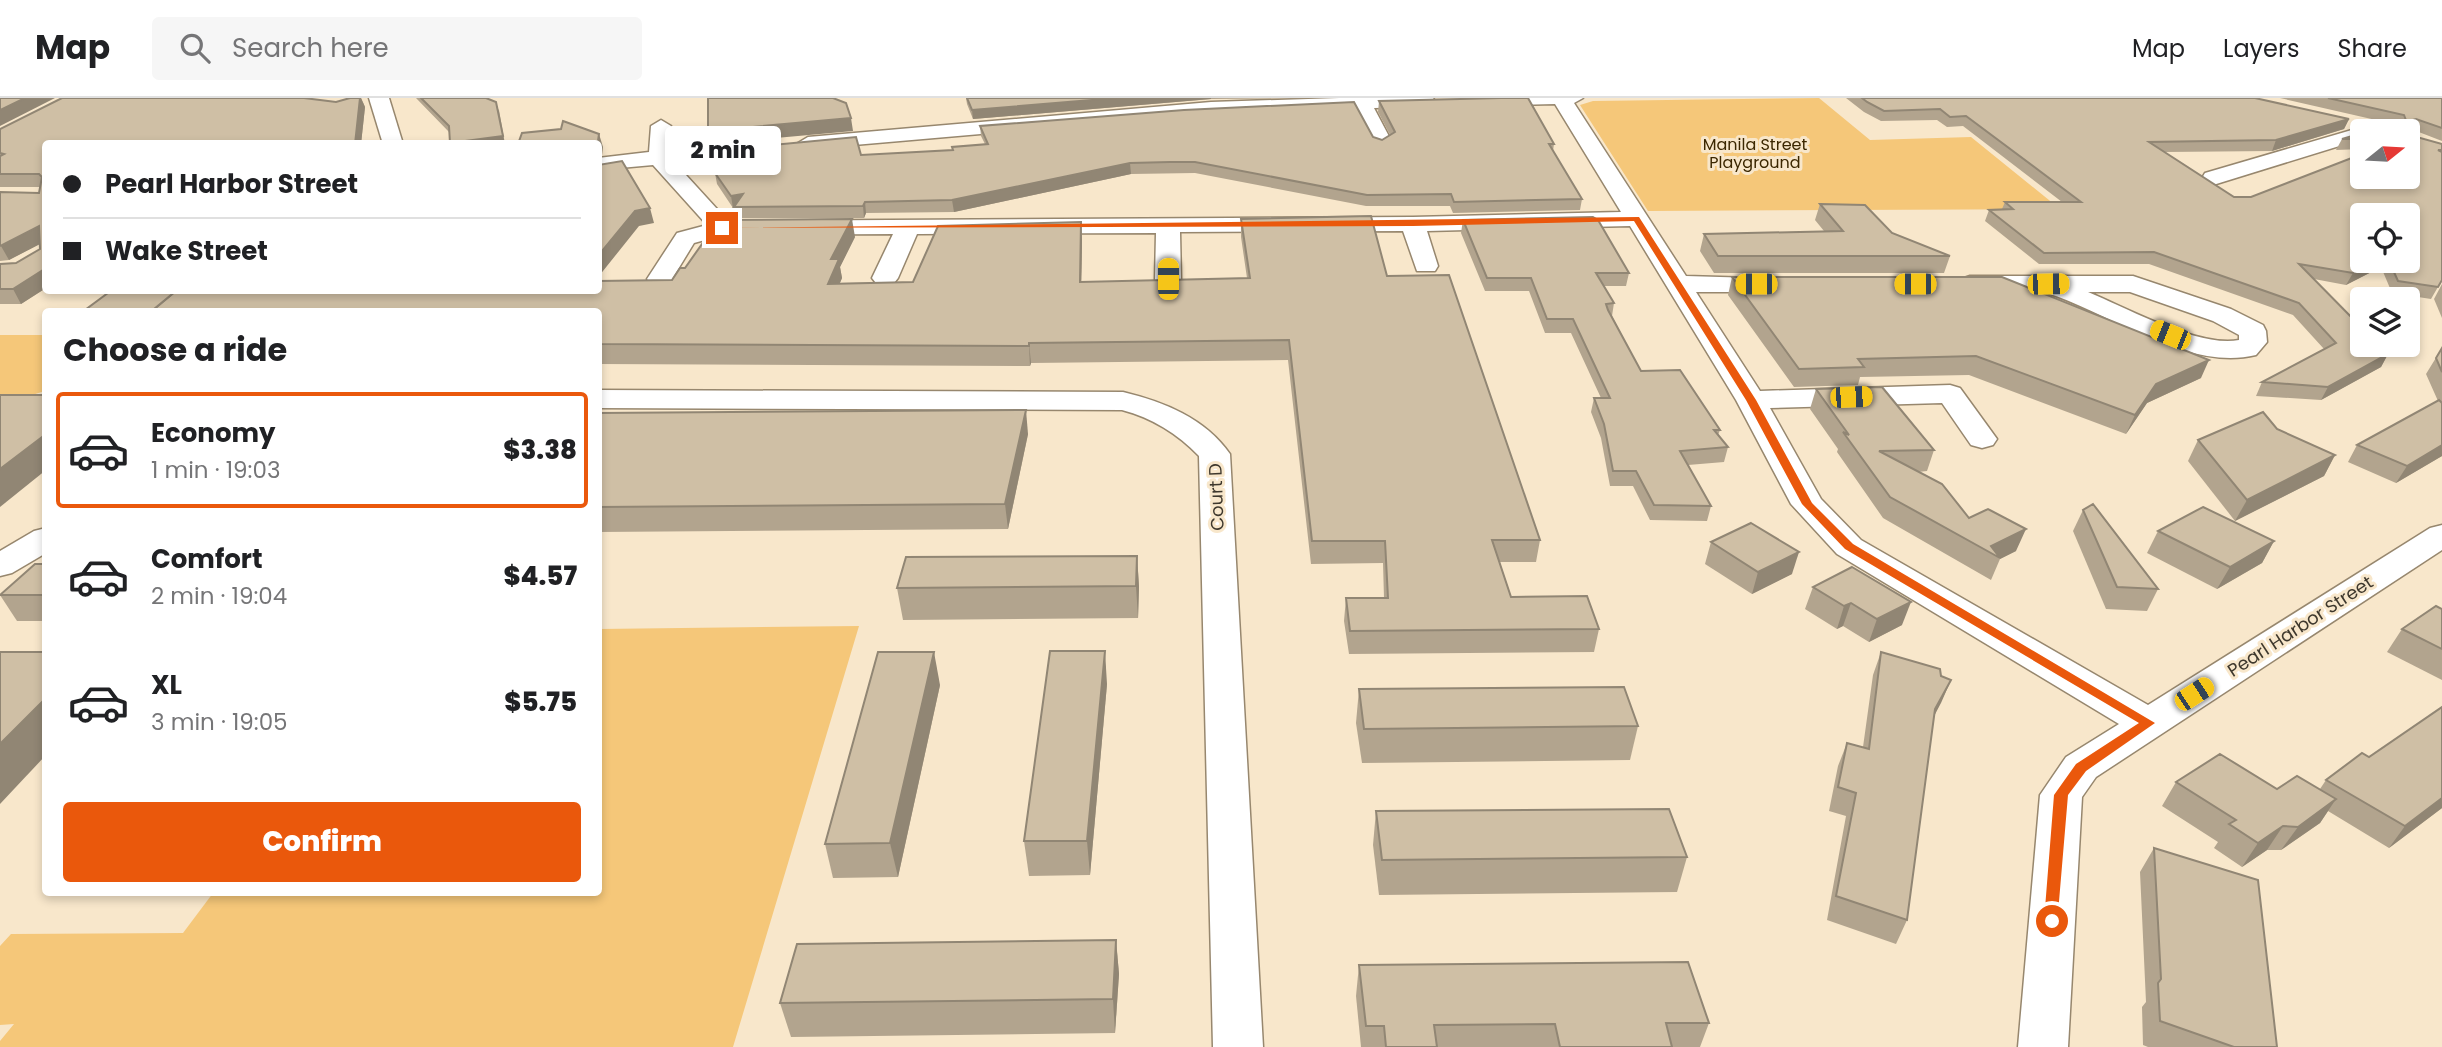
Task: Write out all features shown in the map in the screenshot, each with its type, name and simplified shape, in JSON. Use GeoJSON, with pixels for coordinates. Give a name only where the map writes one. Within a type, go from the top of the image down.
{"type":"FeatureCollection","features":[{"type":"Feature","properties":{"kind":"street"},"geometry":{"type":"LineString","coordinates":[[379,98],[392,140]]}},
{"type":"Feature","properties":{"kind":"street"},"geometry":{"type":"LineString","coordinates":[[1561,98],[1751,400],[1807,504],[1849,547],[2148,723]]}},
{"type":"Feature","properties":{"kind":"street"},"geometry":{"type":"LineString","coordinates":[[602,164],[1039,121],[1211,108],[1573,98]]}},
{"type":"Feature","properties":{"kind":"street"},"geometry":{"type":"LineString","coordinates":[[1361,103],[1382,142]]}},
{"type":"Feature","properties":{"kind":"street"},"geometry":{"type":"LineString","coordinates":[[2341,119],[2350,121]]}},
{"type":"Feature","properties":{"kind":"street"},"geometry":{"type":"LineString","coordinates":[[661,126],[659,158],[722,228]]}},
{"type":"Feature","properties":{"kind":"street"},"geometry":{"type":"LineString","coordinates":[[2213,178],[2350,137]]}},
{"type":"Feature","properties":{"kind":"street"},"geometry":{"type":"LineString","coordinates":[[660,279],[685,238],[722,228],[1413,224],[1636,219]]}},
{"type":"Feature","properties":{"kind":"street"},"geometry":{"type":"LineString","coordinates":[[1413,224],[1426,266]]}},
{"type":"Feature","properties":{"kind":"street"},"geometry":{"type":"LineString","coordinates":[[1168,225],[1168,279]]}},
{"type":"Feature","properties":{"kind":"street"},"geometry":{"type":"LineString","coordinates":[[885,278],[908,227]]}},
{"type":"Feature","properties":{"kind":"street"},"geometry":{"type":"LineString","coordinates":[[1676,284],[1800,284]]}},
{"type":"Feature","properties":{"kind":"street"},"geometry":{"type":"LineString","coordinates":[[1951,284],[2048,284],[2133,284],[2222,315],[2253,331],[2253,342],[2246,349],[2217,350],[2170,335],[2048,284]]}},
{"type":"Feature","properties":{"kind":"street"},"geometry":{"type":"LineString","coordinates":[[1751,400],[1950,394],[1982,439]]}},
{"type":"Feature","properties":{"kind":"street","name":"Court D"},"geometry":{"type":"LineString","coordinates":[[602,399],[1123,401],[1156,409],[1191,429],[1214,454],[1238,1047]]}},
{"type":"Feature","properties":{"kind":"street","name":"Pearl Harbor Street"},"geometry":{"type":"LineString","coordinates":[[2043,1047],[2061,795],[2081,767],[2442,535]]}},
{"type":"Feature","properties":{"kind":"street"},"geometry":{"type":"LineString","coordinates":[[0,566],[42,540]]}},
{"type":"Feature","properties":{"kind":"green space","name":"Manila Street Playground"},"geometry":{"type":"Polygon","coordinates":[[[1819,98],[1870,140],[1971,137],[2060,209],[1648,211],[1580,105],[1593,101],[1819,98]]]}},
{"type":"Feature","properties":{"kind":"green space"},"geometry":{"type":"Polygon","coordinates":[[[0,335],[42,335],[42,392],[32,395],[0,394],[0,335]]]}},
{"type":"Feature","properties":{"kind":"green space"},"geometry":{"type":"Polygon","coordinates":[[[859,626],[733,1047],[0,1047],[0,1041],[14,1024],[0,1025],[0,946],[11,934],[183,933],[211,896],[602,896],[602,629],[859,626]]]}},
{"type":"Feature","properties":{"kind":"building"},"geometry":{"type":"Polygon","coordinates":[[[0,98],[25,98],[0,110],[0,98]]]}},
{"type":"Feature","properties":{"kind":"building"},"geometry":{"type":"Polygon","coordinates":[[[62,98],[304,98],[336,102],[360,98],[355,140],[42,140],[42,177],[39,174],[0,174],[0,156],[4,154],[0,153],[0,129],[62,98]]]}},
{"type":"Feature","properties":{"kind":"building"},"geometry":{"type":"Polygon","coordinates":[[[421,98],[486,98],[496,102],[503,136],[450,140],[449,126],[421,98]]]}},
{"type":"Feature","properties":{"kind":"building"},"geometry":{"type":"Polygon","coordinates":[[[708,98],[833,98],[846,103],[851,118],[708,131],[708,98]]]}},
{"type":"Feature","properties":{"kind":"building"},"geometry":{"type":"Polygon","coordinates":[[[967,98],[1116,98],[972,110],[967,98]]]}},
{"type":"Feature","properties":{"kind":"building"},"geometry":{"type":"Polygon","coordinates":[[[1528,98],[1554,144],[1549,144],[1582,199],[1454,202],[1451,194],[1367,195],[1195,162],[1170,162],[1130,163],[952,200],[865,202],[863,206],[734,207],[743,194],[731,196],[715,173],[721,160],[708,151],[856,137],[861,155],[953,150],[952,147],[988,144],[980,126],[1184,110],[1354,102],[1373,137],[1382,140],[1395,132],[1379,101],[1528,98]]]}},
{"type":"Feature","properties":{"kind":"building"},"geometry":{"type":"Polygon","coordinates":[[[1862,98],[2255,98],[2349,119],[2276,140],[2149,142],[2234,197],[2251,197],[2350,159],[2350,189],[2420,189],[2420,138],[2442,144],[2442,150],[2438,150],[2442,152],[2442,280],[2438,287],[2398,281],[2394,273],[2420,273],[2420,203],[2350,203],[2350,272],[2299,264],[2350,316],[2350,357],[2383,357],[2328,387],[2262,382],[2336,343],[2299,303],[2154,252],[2044,253],[1989,210],[2013,209],[2005,202],[2081,202],[1966,116],[1950,117],[1940,109],[1884,111],[1862,98]]]}},
{"type":"Feature","properties":{"kind":"building"},"geometry":{"type":"Polygon","coordinates":[[[2328,98],[2442,98],[2442,128],[2420,119],[2406,119],[2404,115],[2328,98]]]}},
{"type":"Feature","properties":{"kind":"building"},"geometry":{"type":"Polygon","coordinates":[[[563,121],[599,134],[598,140],[519,140],[522,133],[561,129],[563,121]]]}},
{"type":"Feature","properties":{"kind":"building"},"geometry":{"type":"Polygon","coordinates":[[[622,161],[650,208],[635,211],[602,251],[602,164],[622,161]]]}},
{"type":"Feature","properties":{"kind":"building"},"geometry":{"type":"Polygon","coordinates":[[[42,177],[42,271],[13,289],[0,289],[0,264],[16,263],[40,249],[39,226],[0,246],[0,192],[39,193],[42,177]]]}},
{"type":"Feature","properties":{"kind":"building"},"geometry":{"type":"Polygon","coordinates":[[[1820,204],[1865,205],[1892,233],[1950,256],[1718,256],[1704,234],[1843,231],[1820,204]]]}},
{"type":"Feature","properties":{"kind":"building"},"geometry":{"type":"Polygon","coordinates":[[[1371,216],[1387,276],[1449,275],[1540,540],[1492,540],[1511,597],[1587,596],[1599,629],[1350,631],[1346,598],[1388,598],[1385,541],[1312,541],[1289,340],[1029,343],[1029,346],[602,344],[602,308],[156,308],[172,294],[602,294],[602,281],[672,280],[680,268],[685,268],[719,220],[852,219],[831,259],[839,259],[828,284],[913,282],[938,226],[1081,222],[1080,282],[1250,278],[1241,219],[1371,216]]]}},
{"type":"Feature","properties":{"kind":"building"},"geometry":{"type":"Polygon","coordinates":[[[1593,217],[1598,220],[1629,273],[1596,273],[1614,303],[1606,304],[1608,310],[1641,371],[1680,370],[1720,430],[1714,430],[1728,447],[1680,451],[1711,506],[1654,505],[1636,471],[1613,471],[1604,424],[1594,398],[1610,398],[1573,319],[1547,319],[1531,278],[1487,278],[1463,220],[1593,217]]]}},
{"type":"Feature","properties":{"kind":"building"},"geometry":{"type":"Polygon","coordinates":[[[1732,277],[2002,277],[2209,360],[2156,384],[2135,415],[1976,356],[1858,359],[1864,367],[1799,369],[1732,277]]]}},
{"type":"Feature","properties":{"kind":"building"},"geometry":{"type":"Polygon","coordinates":[[[107,294],[172,294],[155,308],[88,308],[107,294]]]}},
{"type":"Feature","properties":{"kind":"building"},"geometry":{"type":"Polygon","coordinates":[[[2442,348],[2442,372],[2436,358],[2442,348]]]}},
{"type":"Feature","properties":{"kind":"building"},"geometry":{"type":"Polygon","coordinates":[[[1882,387],[1934,450],[1879,451],[1942,484],[1969,518],[1988,509],[2026,529],[1991,546],[2000,558],[1890,497],[1816,389],[1882,387]]]}},
{"type":"Feature","properties":{"kind":"building"},"geometry":{"type":"Polygon","coordinates":[[[0,395],[42,395],[42,437],[0,469],[0,395]]]}},
{"type":"Feature","properties":{"kind":"building"},"geometry":{"type":"Polygon","coordinates":[[[2439,400],[2442,403],[2442,445],[2407,466],[2357,445],[2439,400]]]}},
{"type":"Feature","properties":{"kind":"building"},"geometry":{"type":"Polygon","coordinates":[[[1026,410],[1005,504],[602,507],[602,413],[1026,410]]]}},
{"type":"Feature","properties":{"kind":"building"},"geometry":{"type":"Polygon","coordinates":[[[2263,412],[2277,429],[2335,455],[2247,500],[2198,440],[2263,412]]]}},
{"type":"Feature","properties":{"kind":"building"},"geometry":{"type":"Polygon","coordinates":[[[2093,504],[2158,589],[2117,587],[2083,510],[2093,504]]]}},
{"type":"Feature","properties":{"kind":"building"},"geometry":{"type":"Polygon","coordinates":[[[2203,507],[2274,541],[2230,567],[2158,531],[2203,507]]]}},
{"type":"Feature","properties":{"kind":"building"},"geometry":{"type":"Polygon","coordinates":[[[1751,523],[1799,552],[1758,572],[1711,542],[1751,523]]]}},
{"type":"Feature","properties":{"kind":"building"},"geometry":{"type":"Polygon","coordinates":[[[1137,556],[1136,586],[897,588],[906,557],[1137,556]]]}},
{"type":"Feature","properties":{"kind":"building"},"geometry":{"type":"Polygon","coordinates":[[[35,564],[42,564],[42,595],[0,595],[35,564]]]}},
{"type":"Feature","properties":{"kind":"building"},"geometry":{"type":"Polygon","coordinates":[[[1852,567],[1911,602],[1877,619],[1851,603],[1844,606],[1813,587],[1852,567]]]}},
{"type":"Feature","properties":{"kind":"building"},"geometry":{"type":"Polygon","coordinates":[[[2436,606],[2442,609],[2442,649],[2402,629],[2436,606]]]}},
{"type":"Feature","properties":{"kind":"building"},"geometry":{"type":"Polygon","coordinates":[[[1050,651],[1105,651],[1087,841],[1024,841],[1050,651]]]}},
{"type":"Feature","properties":{"kind":"building"},"geometry":{"type":"Polygon","coordinates":[[[0,652],[42,652],[42,702],[0,744],[0,652]]]}},
{"type":"Feature","properties":{"kind":"building"},"geometry":{"type":"Polygon","coordinates":[[[878,652],[934,652],[890,843],[825,844],[878,652]]]}},
{"type":"Feature","properties":{"kind":"building"},"geometry":{"type":"Polygon","coordinates":[[[1881,652],[1940,669],[1941,676],[1951,680],[1935,709],[1907,920],[1836,896],[1856,793],[1838,787],[1847,743],[1869,749],[1881,652]]]}},
{"type":"Feature","properties":{"kind":"building"},"geometry":{"type":"Polygon","coordinates":[[[1624,687],[1638,726],[1364,729],[1359,689],[1624,687]]]}},
{"type":"Feature","properties":{"kind":"building"},"geometry":{"type":"Polygon","coordinates":[[[2442,707],[2442,798],[2405,826],[2326,780],[2362,753],[2369,757],[2442,707]]]}},
{"type":"Feature","properties":{"kind":"building"},"geometry":{"type":"Polygon","coordinates":[[[2220,754],[2277,789],[2297,776],[2336,799],[2298,827],[2283,826],[2258,843],[2229,824],[2236,820],[2176,782],[2220,754]]]}},
{"type":"Feature","properties":{"kind":"building"},"geometry":{"type":"Polygon","coordinates":[[[1669,809],[1687,857],[1382,860],[1376,811],[1669,809]]]}},
{"type":"Feature","properties":{"kind":"building"},"geometry":{"type":"Polygon","coordinates":[[[2154,848],[2258,880],[2277,1047],[2234,1047],[2160,1021],[2158,983],[2161,979],[2154,848]]]}},
{"type":"Feature","properties":{"kind":"building"},"geometry":{"type":"Polygon","coordinates":[[[1116,940],[1113,999],[780,1003],[797,944],[1116,940]]]}},
{"type":"Feature","properties":{"kind":"building"},"geometry":{"type":"Polygon","coordinates":[[[1688,962],[1709,1023],[1666,1023],[1672,1047],[1560,1047],[1555,1024],[1434,1025],[1437,1047],[1386,1047],[1384,1026],[1366,1026],[1359,965],[1688,962]]]}},
{"type":"Feature","properties":{"kind":"route"},"geometry":{"type":"LineString","coordinates":[[722,228],[1413,224],[1636,219],[1751,400],[1807,504],[1849,547],[2148,723],[2081,767],[2061,795],[2052,921]]}}]}
